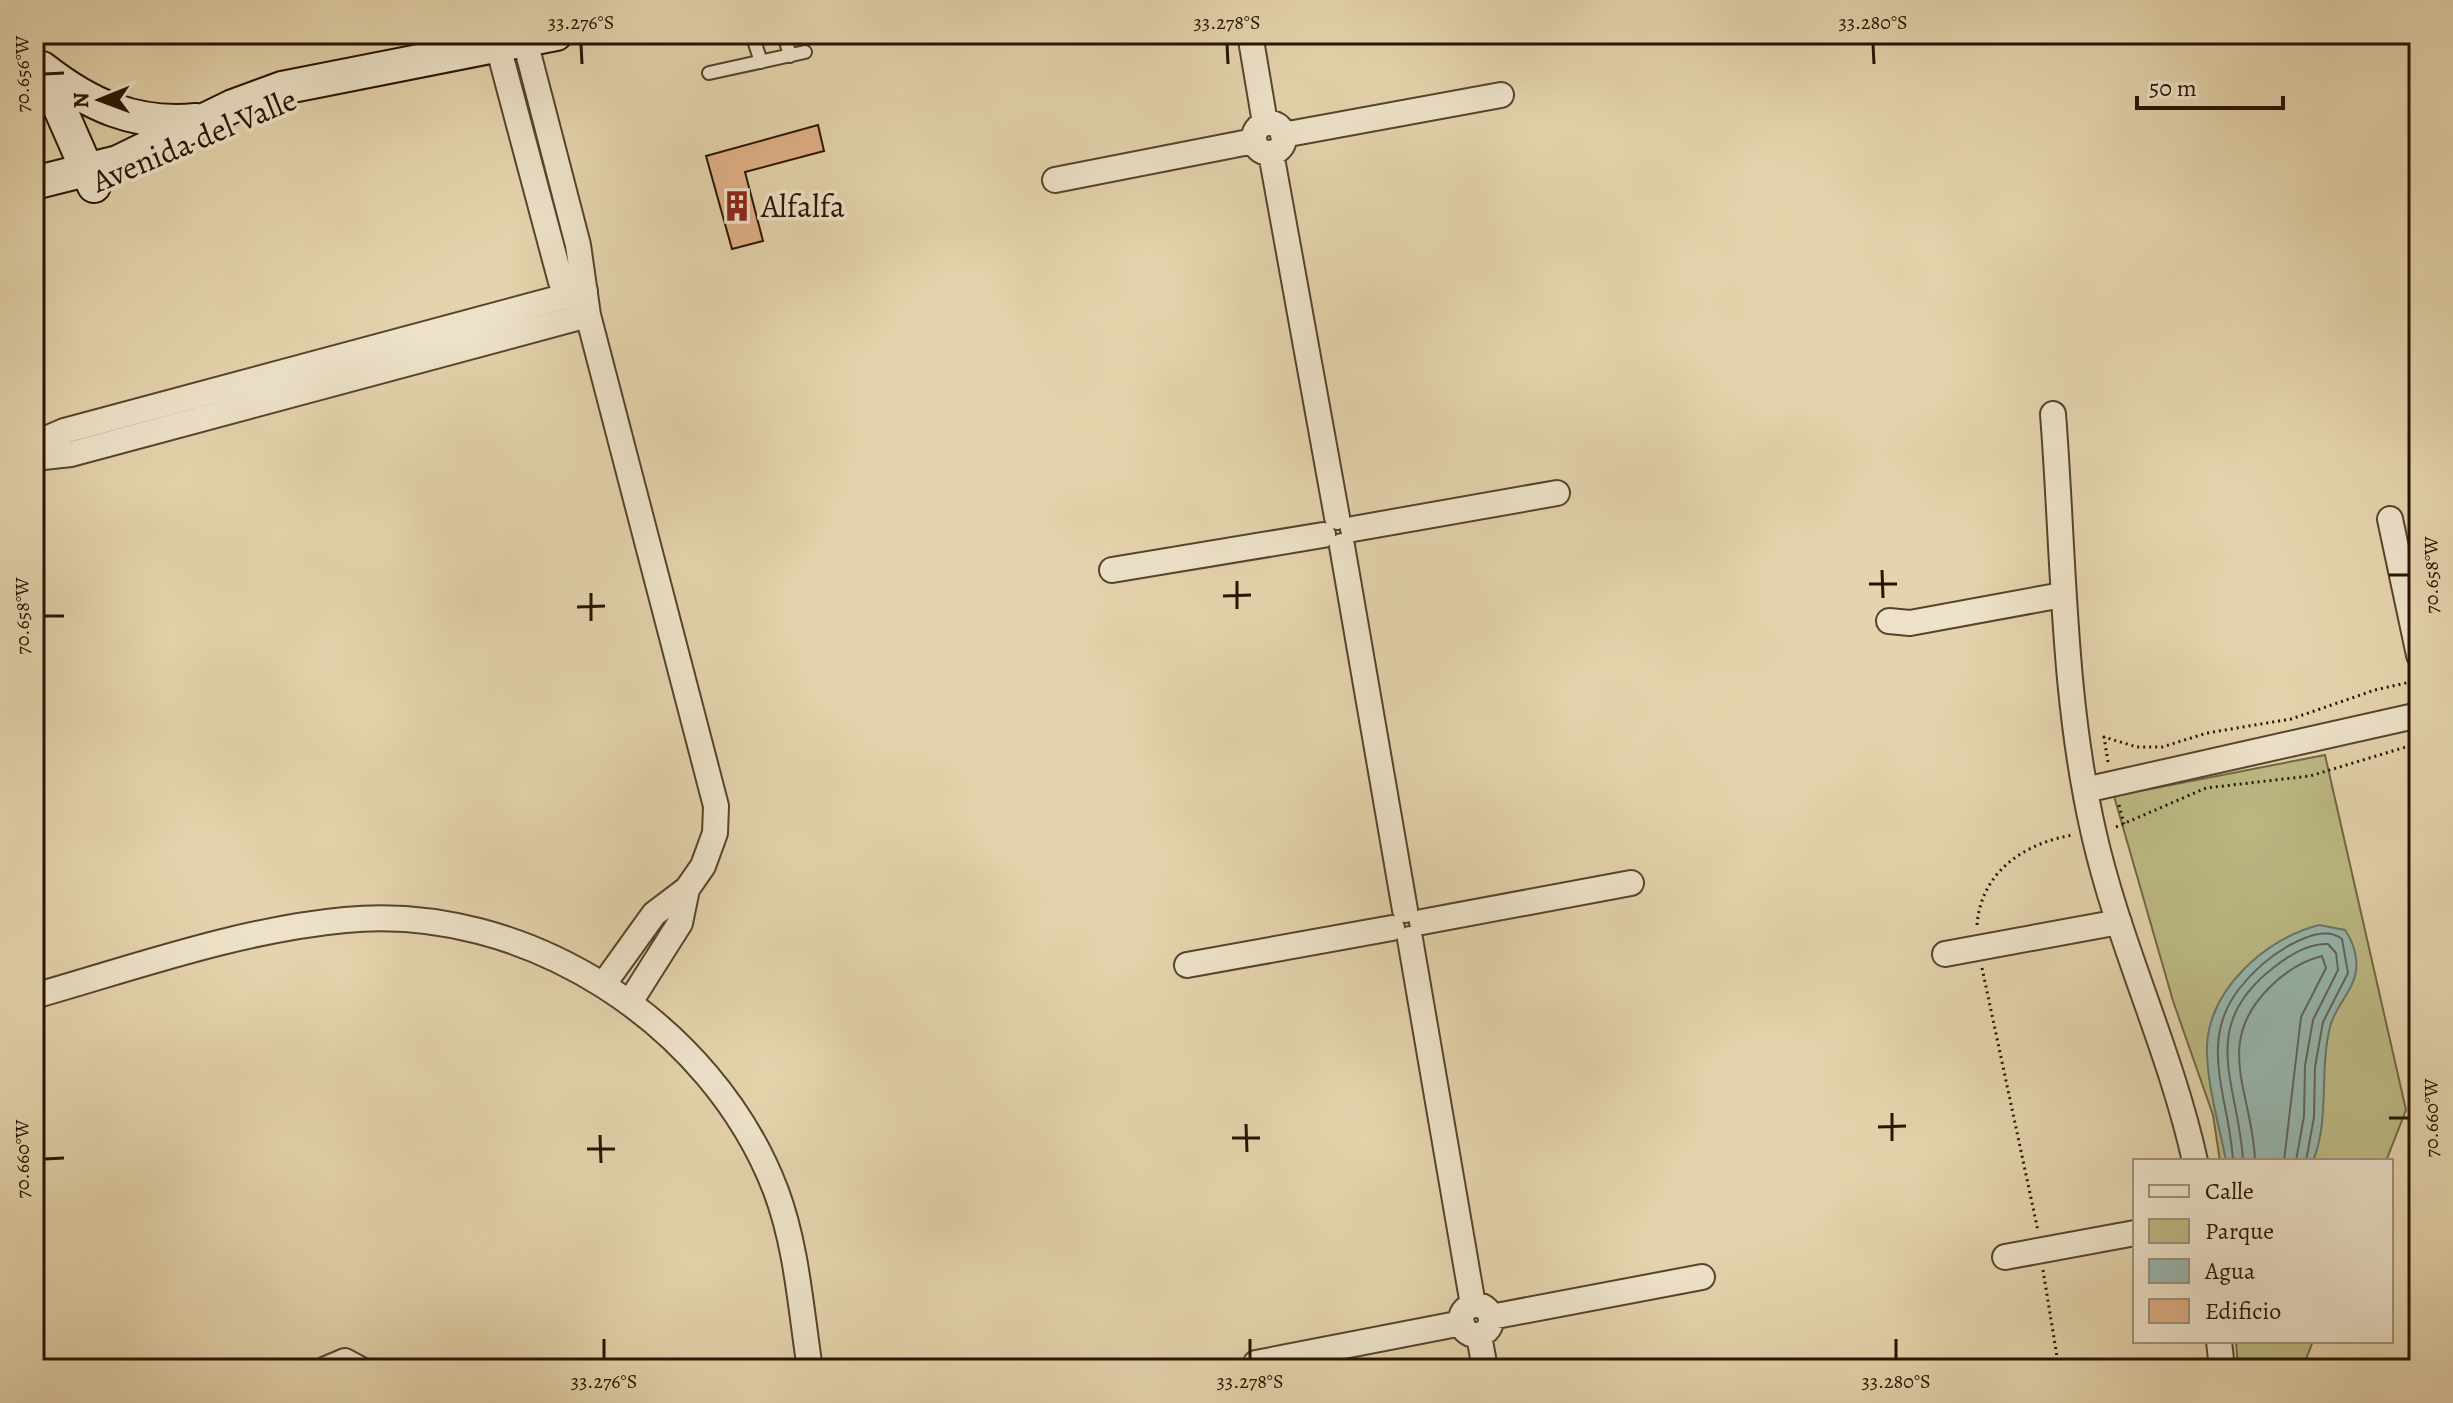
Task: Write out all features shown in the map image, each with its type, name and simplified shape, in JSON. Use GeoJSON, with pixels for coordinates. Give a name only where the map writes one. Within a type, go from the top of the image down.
{"type":"FeatureCollection","features":[{"type":"Feature","properties":{"kind":"street"},"geometry":{"type":"LineString","coordinates":[[1250,34],[1485,1369]]}},
{"type":"Feature","properties":{"kind":"street"},"geometry":{"type":"LineString","coordinates":[[526,40],[578,245],[581,301],[716,806],[713,845],[687,889],[680,923],[630,1002]]}},
{"type":"Feature","properties":{"kind":"street","name":"Avenida del Valle"},"geometry":{"type":"LineString","coordinates":[[34,199],[90,179],[207,119],[282,88],[526,40]]}},
{"type":"Feature","properties":{"kind":"street"},"geometry":{"type":"LineString","coordinates":[[38,59],[85,99],[123,115],[165,121],[207,119]]}},
{"type":"Feature","properties":{"kind":"street"},"geometry":{"type":"LineString","coordinates":[[38,59],[90,179]]}},
{"type":"Feature","properties":{"kind":"street","name":"Avenida del Valle"},"geometry":{"type":"LineString","coordinates":[[34,183],[90,179],[147,168],[287,101],[353,76]]}},
{"type":"Feature","properties":{"kind":"street"},"geometry":{"type":"LineString","coordinates":[[1055,180],[1501,95]]}},
{"type":"Feature","properties":{"kind":"street"},"geometry":{"type":"LineString","coordinates":[[34,444],[64,431],[581,301]]}},
{"type":"Feature","properties":{"kind":"street"},"geometry":{"type":"LineString","coordinates":[[34,458],[71,454],[581,301]]}},
{"type":"Feature","properties":{"kind":"street"},"geometry":{"type":"LineString","coordinates":[[2053,414],[2062,595],[2072,714],[2085,790],[2093,831],[2119,922],[2166,1053],[2194,1159]]}},
{"type":"Feature","properties":{"kind":"street"},"geometry":{"type":"LineString","coordinates":[[1112,570],[1557,493]]}},
{"type":"Feature","properties":{"kind":"street"},"geometry":{"type":"LineString","coordinates":[[2390,519],[2419,655]]}},
{"type":"Feature","properties":{"kind":"street"},"geometry":{"type":"LineString","coordinates":[[1889,621],[1910,623],[2062,595]]}},
{"type":"Feature","properties":{"kind":"street"},"geometry":{"type":"LineString","coordinates":[[2085,790],[2419,715]]}},
{"type":"Feature","properties":{"kind":"street"},"geometry":{"type":"LineString","coordinates":[[1187,965],[1631,883]]}},
{"type":"Feature","properties":{"kind":"street"},"geometry":{"type":"LineString","coordinates":[[603,985],[654,914],[687,889]]}},
{"type":"Feature","properties":{"kind":"street"},"geometry":{"type":"LineString","coordinates":[[34,996],[256,934],[334,921],[378,919],[438,924],[511,942],[558,961],[630,1002],[673,1041],[714,1086],[745,1132],[770,1176],[788,1235],[810,1369]]}},
{"type":"Feature","properties":{"kind":"street"},"geometry":{"type":"LineString","coordinates":[[1945,954],[2119,922]]}},
{"type":"Feature","properties":{"kind":"street"},"geometry":{"type":"LineString","coordinates":[[2005,1257],[2133,1233]]}},
{"type":"Feature","properties":{"kind":"street"},"geometry":{"type":"LineString","coordinates":[[1256,1363],[1702,1277]]}},
{"type":"Feature","properties":{"kind":"street"},"geometry":{"type":"LineString","coordinates":[[2219,1343],[2222,1369]]}},
{"type":"Feature","properties":{"kind":"street"},"geometry":{"type":"LineString","coordinates":[[326,1369],[345,1361],[360,1369]]}},
{"type":"Feature","properties":{"kind":"lane"},"geometry":{"type":"LineString","coordinates":[[752,34],[761,62]]}},
{"type":"Feature","properties":{"kind":"lane"},"geometry":{"type":"LineString","coordinates":[[784,34],[790,56]]}},
{"type":"Feature","properties":{"kind":"lane"},"geometry":{"type":"LineString","coordinates":[[709,73],[805,52]]}},
{"type":"Feature","properties":{"kind":"path"},"geometry":{"type":"LineString","coordinates":[[2104,737],[2137,747],[2162,747],[2207,733],[2291,719],[2375,690],[2419,680]]}},
{"type":"Feature","properties":{"kind":"path"},"geometry":{"type":"LineString","coordinates":[[2059,1369],[2028,1176],[1995,1039],[1977,927],[1980,904],[1998,871],[2038,843],[2124,824],[2206,788],[2310,776],[2419,743]]}},
{"type":"Feature","properties":{"kind":"green space"},"geometry":{"type":"Polygon","coordinates":[[[2325,755],[2406,1110],[2387,1159],[2220,1159],[2213,1115],[2173,1001],[2114,796],[2325,755]]]}},
{"type":"Feature","properties":{"kind":"green space"},"geometry":{"type":"Polygon","coordinates":[[[2236,1343],[2312,1343],[2302,1369],[2238,1369],[2236,1343]]]}},
{"type":"Feature","properties":{"kind":"water"},"geometry":{"type":"Polygon","coordinates":[[[2319,925],[2345,930],[2354,950],[2356,966],[2354,979],[2330,1027],[2321,1129],[2314,1159],[2226,1159],[2209,1074],[2207,1045],[2211,1024],[2218,1004],[2245,968],[2280,941],[2319,925]]]}},
{"type":"Feature","properties":{"kind":"building","name":"Alfalfa"},"geometry":{"type":"Polygon","coordinates":[[[818,125],[824,151],[745,172],[763,241],[732,249],[706,156],[818,125]]]}},
{"type":"Feature","properties":{"kind":"place","name":"Alfalfa"},"geometry":{"type":"Point","coordinates":[737,206]}}]}
